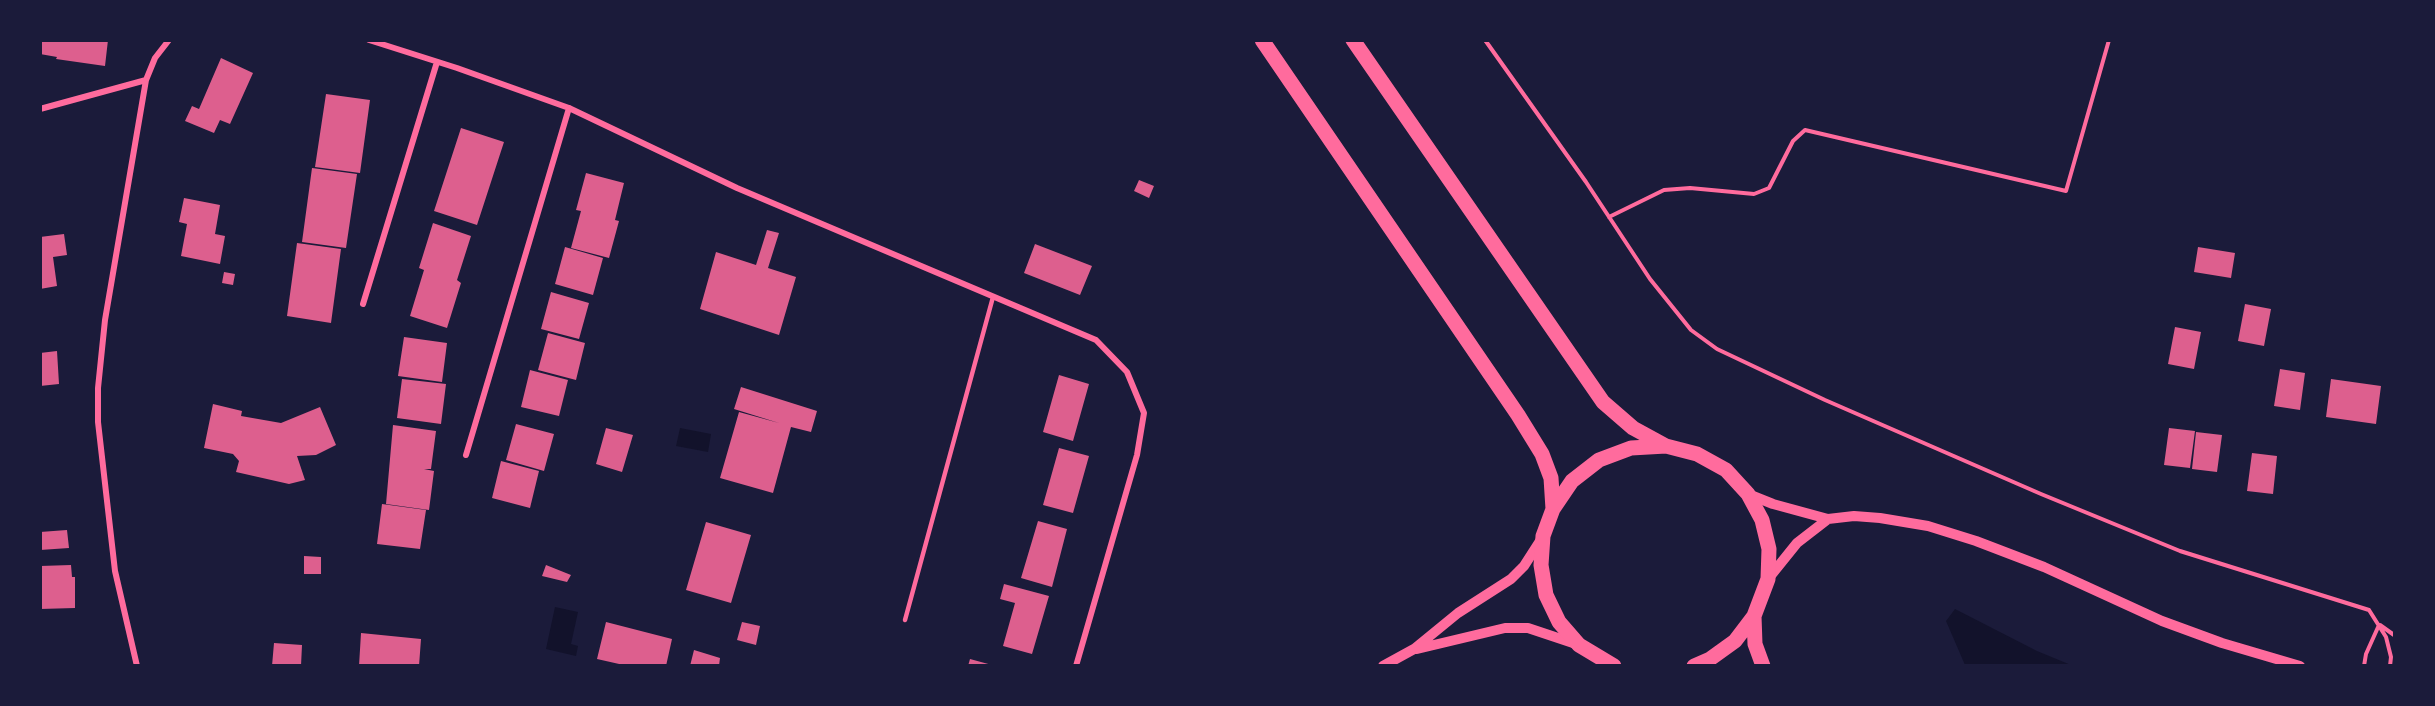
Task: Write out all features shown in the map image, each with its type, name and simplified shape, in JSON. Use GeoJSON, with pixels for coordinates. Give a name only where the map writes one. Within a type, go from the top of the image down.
{"type":"FeatureCollection","features":[{"type":"Feature","properties":{"kind":"main road"},"geometry":{"type":"LineString","coordinates":[[1262,40],[1518,415],[1545,462],[1551,478],[1553,509]]}},
{"type":"Feature","properties":{"kind":"main road"},"geometry":{"type":"LineString","coordinates":[[1353,40],[1603,402],[1633,428],[1666,446],[1698,454],[1726,470],[1748,494],[1762,520],[1769,549],[1768,579],[1754,616],[1735,640],[1710,659],[1694,666]]}},
{"type":"Feature","properties":{"kind":"main road"},"geometry":{"type":"LineString","coordinates":[[1614,666],[1579,645],[1559,622],[1546,595],[1541,565],[1543,536],[1553,509],[1572,481],[1599,460],[1631,448],[1666,446]]}},
{"type":"Feature","properties":{"kind":"main road"},"geometry":{"type":"LineString","coordinates":[[1754,616],[1755,644],[1763,666]]}},
{"type":"Feature","properties":{"kind":"street"},"geometry":{"type":"LineString","coordinates":[[137,666],[115,571],[98,422],[98,387],[105,320],[146,80],[155,57],[170,40]]}},
{"type":"Feature","properties":{"kind":"street"},"geometry":{"type":"LineString","coordinates":[[369,40],[569,108],[737,188],[1096,340],[1127,372],[1144,413],[1137,455],[1076,666]]}},
{"type":"Feature","properties":{"kind":"street"},"geometry":{"type":"LineString","coordinates":[[363,304],[436,62]]}},
{"type":"Feature","properties":{"kind":"street"},"geometry":{"type":"LineString","coordinates":[[40,109],[146,80]]}},
{"type":"Feature","properties":{"kind":"street"},"geometry":{"type":"LineString","coordinates":[[466,455],[569,108]]}},
{"type":"Feature","properties":{"kind":"street"},"geometry":{"type":"LineString","coordinates":[[1748,494],[1773,504],[1828,519],[1854,516],[1928,526],[1976,541],[2044,567],[2162,621],[2222,643],[2300,666]]}},
{"type":"Feature","properties":{"kind":"street"},"geometry":{"type":"LineString","coordinates":[[1768,579],[1797,543],[1828,519]]}},
{"type":"Feature","properties":{"kind":"street"},"geometry":{"type":"LineString","coordinates":[[1383,666],[1414,650],[1458,614],[1511,579],[1524,566],[1543,536]]}},
{"type":"Feature","properties":{"kind":"street"},"geometry":{"type":"LineString","coordinates":[[1414,650],[1505,628],[1528,628],[1579,645]]}},
{"type":"Feature","properties":{"kind":"lane"},"geometry":{"type":"LineString","coordinates":[[905,620],[993,297]]}},
{"type":"Feature","properties":{"kind":"path"},"geometry":{"type":"LineString","coordinates":[[1485,40],[1674,311],[1691,330],[1717,349],[1825,400],[2041,494],[2180,551],[2369,610],[2379,624],[2388,647],[2391,657],[2390,666]]}},
{"type":"Feature","properties":{"kind":"path"},"geometry":{"type":"LineString","coordinates":[[1609,217],[1664,190],[1690,188],[1754,195],[1769,188],[1793,141],[1805,130],[2066,191],[2109,40]]}},
{"type":"Feature","properties":{"kind":"path"},"geometry":{"type":"LineString","coordinates":[[2379,624],[2394,634]]}},
{"type":"Feature","properties":{"kind":"path"},"geometry":{"type":"LineString","coordinates":[[2364,666],[2366,654],[2379,624]]}},
{"type":"Feature","properties":{"kind":"shaded area"},"geometry":{"type":"Polygon","coordinates":[[[680,428],[711,434],[708,452],[676,446],[680,428]]]}},
{"type":"Feature","properties":{"kind":"shaded area"},"geometry":{"type":"Polygon","coordinates":[[[555,607],[578,612],[571,644],[578,646],[576,656],[546,649],[555,607]]]}},
{"type":"Feature","properties":{"kind":"shaded area"},"geometry":{"type":"Polygon","coordinates":[[[1955,609],[2037,651],[2071,665],[1965,665],[1946,621],[1955,609]]]}},
{"type":"Feature","properties":{"kind":"building"},"geometry":{"type":"Polygon","coordinates":[[[42,40],[108,40],[105,66],[56,59],[57,57],[40,54],[42,40]]]}},
{"type":"Feature","properties":{"kind":"building"},"geometry":{"type":"Polygon","coordinates":[[[221,58],[253,73],[230,124],[220,120],[214,133],[185,121],[192,106],[199,109],[221,58]]]}},
{"type":"Feature","properties":{"kind":"building"},"geometry":{"type":"Polygon","coordinates":[[[326,94],[370,100],[360,173],[315,167],[326,94]]]}},
{"type":"Feature","properties":{"kind":"building"},"geometry":{"type":"Polygon","coordinates":[[[461,128],[504,142],[477,225],[434,211],[461,128]]]}},
{"type":"Feature","properties":{"kind":"building"},"geometry":{"type":"Polygon","coordinates":[[[312,168],[357,174],[346,248],[302,242],[312,168]]]}},
{"type":"Feature","properties":{"kind":"building"},"geometry":{"type":"Polygon","coordinates":[[[586,173],[624,183],[615,220],[619,221],[609,258],[571,248],[581,211],[576,210],[586,173]]]}},
{"type":"Feature","properties":{"kind":"building"},"geometry":{"type":"Polygon","coordinates":[[[1139,180],[1154,186],[1149,198],[1134,191],[1139,180]]]}},
{"type":"Feature","properties":{"kind":"building"},"geometry":{"type":"Polygon","coordinates":[[[184,198],[220,205],[215,234],[225,236],[220,264],[181,256],[187,224],[179,222],[184,198]]]}},
{"type":"Feature","properties":{"kind":"building"},"geometry":{"type":"Polygon","coordinates":[[[433,223],[471,236],[457,280],[461,283],[447,328],[410,316],[424,270],[419,268],[433,223]]]}},
{"type":"Feature","properties":{"kind":"building"},"geometry":{"type":"Polygon","coordinates":[[[767,230],[779,233],[768,268],[796,277],[779,335],[700,309],[716,252],[756,265],[767,230]]]}},
{"type":"Feature","properties":{"kind":"building"},"geometry":{"type":"Polygon","coordinates":[[[64,234],[67,255],[53,257],[57,286],[40,289],[40,237],[64,234]]]}},
{"type":"Feature","properties":{"kind":"building"},"geometry":{"type":"Polygon","coordinates":[[[297,243],[341,249],[331,323],[287,316],[297,243]]]}},
{"type":"Feature","properties":{"kind":"building"},"geometry":{"type":"Polygon","coordinates":[[[1035,244],[1092,266],[1080,295],[1024,273],[1035,244]]]}},
{"type":"Feature","properties":{"kind":"building"},"geometry":{"type":"Polygon","coordinates":[[[565,247],[603,258],[593,295],[555,284],[565,247]]]}},
{"type":"Feature","properties":{"kind":"building"},"geometry":{"type":"Polygon","coordinates":[[[2198,247],[2235,253],[2231,278],[2194,272],[2198,247]]]}},
{"type":"Feature","properties":{"kind":"building"},"geometry":{"type":"Polygon","coordinates":[[[224,272],[235,274],[233,285],[222,283],[224,272]]]}},
{"type":"Feature","properties":{"kind":"building"},"geometry":{"type":"Polygon","coordinates":[[[551,292],[589,303],[579,339],[541,329],[551,292]]]}},
{"type":"Feature","properties":{"kind":"building"},"geometry":{"type":"Polygon","coordinates":[[[2245,304],[2271,309],[2264,346],[2238,341],[2245,304]]]}},
{"type":"Feature","properties":{"kind":"building"},"geometry":{"type":"Polygon","coordinates":[[[2175,327],[2201,332],[2194,369],[2168,364],[2175,327]]]}},
{"type":"Feature","properties":{"kind":"building"},"geometry":{"type":"Polygon","coordinates":[[[548,333],[585,343],[576,380],[538,370],[548,333]]]}},
{"type":"Feature","properties":{"kind":"building"},"geometry":{"type":"Polygon","coordinates":[[[404,337],[447,343],[442,382],[398,376],[404,337]]]}},
{"type":"Feature","properties":{"kind":"building"},"geometry":{"type":"Polygon","coordinates":[[[57,351],[59,384],[40,386],[40,353],[57,351]]]}},
{"type":"Feature","properties":{"kind":"building"},"geometry":{"type":"Polygon","coordinates":[[[2280,369],[2305,373],[2300,410],[2274,406],[2280,369]]]}},
{"type":"Feature","properties":{"kind":"building"},"geometry":{"type":"Polygon","coordinates":[[[530,370],[568,380],[559,416],[521,407],[530,370]]]}},
{"type":"Feature","properties":{"kind":"building"},"geometry":{"type":"Polygon","coordinates":[[[1059,375],[1089,384],[1073,441],[1043,432],[1059,375]]]}},
{"type":"Feature","properties":{"kind":"building"},"geometry":{"type":"Polygon","coordinates":[[[402,379],[446,384],[441,424],[397,418],[402,379]]]}},
{"type":"Feature","properties":{"kind":"building"},"geometry":{"type":"Polygon","coordinates":[[[2331,379],[2381,386],[2376,424],[2326,417],[2331,379]]]}},
{"type":"Feature","properties":{"kind":"building"},"geometry":{"type":"Polygon","coordinates":[[[741,387],[817,411],[811,432],[791,427],[773,493],[720,478],[739,412],[779,423],[734,409],[741,387]]]}},
{"type":"Feature","properties":{"kind":"building"},"geometry":{"type":"Polygon","coordinates":[[[213,404],[242,411],[241,416],[281,423],[320,407],[336,445],[316,455],[297,456],[305,480],[289,484],[236,472],[239,461],[233,454],[204,448],[213,404]]]}},
{"type":"Feature","properties":{"kind":"building"},"geometry":{"type":"Polygon","coordinates":[[[516,424],[554,434],[544,471],[506,460],[516,424]]]}},
{"type":"Feature","properties":{"kind":"building"},"geometry":{"type":"Polygon","coordinates":[[[393,425],[436,431],[431,469],[424,469],[434,471],[429,510],[386,504],[393,425]]]}},
{"type":"Feature","properties":{"kind":"building"},"geometry":{"type":"Polygon","coordinates":[[[606,428],[633,435],[622,472],[596,464],[606,428]]]}},
{"type":"Feature","properties":{"kind":"building"},"geometry":{"type":"Polygon","coordinates":[[[2169,428],[2195,431],[2190,468],[2164,465],[2169,428]]]}},
{"type":"Feature","properties":{"kind":"building"},"geometry":{"type":"Polygon","coordinates":[[[2196,432],[2222,435],[2217,472],[2192,469],[2196,432]]]}},
{"type":"Feature","properties":{"kind":"building"},"geometry":{"type":"Polygon","coordinates":[[[1059,448],[1089,456],[1073,513],[1043,505],[1059,448]]]}},
{"type":"Feature","properties":{"kind":"building"},"geometry":{"type":"Polygon","coordinates":[[[2252,453],[2277,456],[2273,494],[2247,491],[2252,453]]]}},
{"type":"Feature","properties":{"kind":"building"},"geometry":{"type":"Polygon","coordinates":[[[501,461],[539,471],[530,508],[492,498],[501,461]]]}},
{"type":"Feature","properties":{"kind":"building"},"geometry":{"type":"Polygon","coordinates":[[[382,504],[426,510],[420,549],[377,544],[382,504]]]}},
{"type":"Feature","properties":{"kind":"building"},"geometry":{"type":"Polygon","coordinates":[[[1038,521],[1067,529],[1052,587],[1021,578],[1038,521]]]}},
{"type":"Feature","properties":{"kind":"building"},"geometry":{"type":"Polygon","coordinates":[[[706,522],[751,535],[731,603],[686,590],[706,522]]]}},
{"type":"Feature","properties":{"kind":"building"},"geometry":{"type":"Polygon","coordinates":[[[67,530],[69,548],[40,550],[40,532],[67,530]]]}},
{"type":"Feature","properties":{"kind":"building"},"geometry":{"type":"Polygon","coordinates":[[[304,556],[321,557],[321,574],[304,574],[304,556]]]}},
{"type":"Feature","properties":{"kind":"building"},"geometry":{"type":"Polygon","coordinates":[[[71,565],[72,577],[75,577],[75,608],[40,609],[40,566],[71,565]]]}},
{"type":"Feature","properties":{"kind":"building"},"geometry":{"type":"Polygon","coordinates":[[[546,565],[571,575],[567,582],[542,576],[546,565]]]}},
{"type":"Feature","properties":{"kind":"building"},"geometry":{"type":"Polygon","coordinates":[[[1004,584],[1049,596],[1032,654],[1003,646],[1015,603],[1000,599],[1004,584]]]}},
{"type":"Feature","properties":{"kind":"building"},"geometry":{"type":"Polygon","coordinates":[[[606,622],[672,639],[666,666],[628,666],[597,659],[606,622]]]}},
{"type":"Feature","properties":{"kind":"building"},"geometry":{"type":"Polygon","coordinates":[[[742,622],[760,626],[756,645],[737,640],[742,622]]]}},
{"type":"Feature","properties":{"kind":"building"},"geometry":{"type":"Polygon","coordinates":[[[361,633],[421,639],[419,666],[359,666],[361,633]]]}},
{"type":"Feature","properties":{"kind":"building"},"geometry":{"type":"Polygon","coordinates":[[[274,643],[302,645],[301,666],[272,666],[274,643]]]}},
{"type":"Feature","properties":{"kind":"building"},"geometry":{"type":"Polygon","coordinates":[[[694,650],[720,658],[719,666],[690,666],[694,650]]]}},
{"type":"Feature","properties":{"kind":"building"},"geometry":{"type":"Polygon","coordinates":[[[970,659],[992,665],[992,666],[968,666],[970,659]]]}}]}
